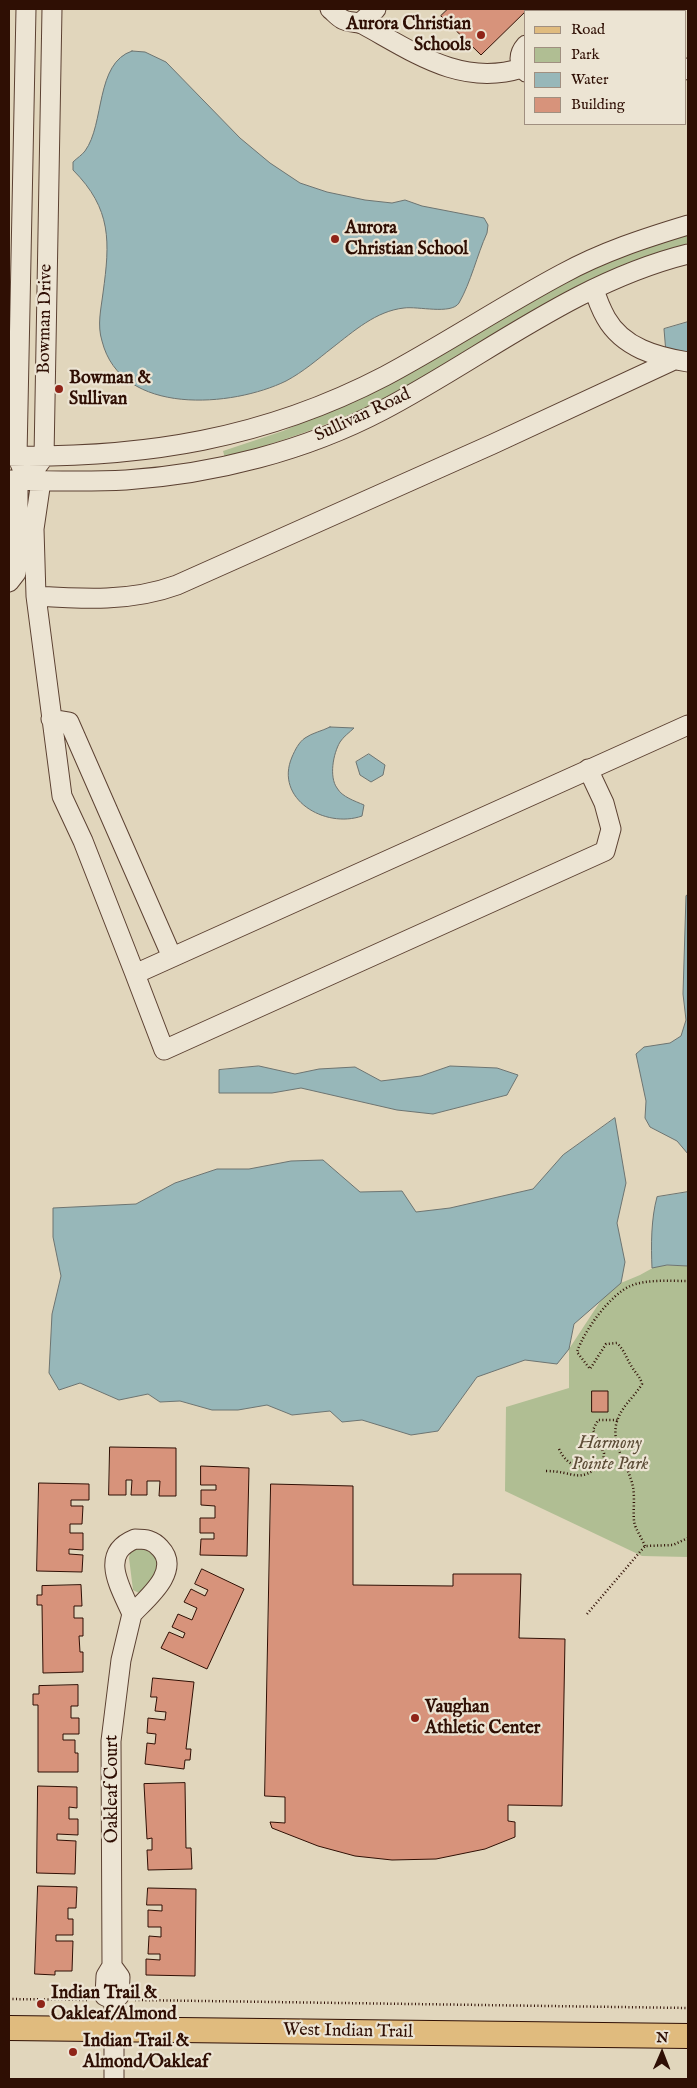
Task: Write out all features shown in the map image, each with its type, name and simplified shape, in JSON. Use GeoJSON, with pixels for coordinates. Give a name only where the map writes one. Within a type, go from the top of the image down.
{"type":"FeatureCollection","features":[{"type":"Feature","properties":{"kind":"main road","name":"West Indian Trail"},"geometry":{"type":"LineString","coordinates":[[9,2028],[688,2036]]}},
{"type":"Feature","properties":{"kind":"street","name":"Bowman Drive"},"geometry":{"type":"LineString","coordinates":[[24,480],[13,456],[26,9]]}},
{"type":"Feature","properties":{"kind":"street","name":"Bowman Drive"},"geometry":{"type":"LineString","coordinates":[[44,457],[52,9]]}},
{"type":"Feature","properties":{"kind":"street"},"geometry":{"type":"LineString","coordinates":[[330,9],[342,20],[360,23],[427,60],[468,74],[503,74],[524,70],[519,56],[524,48]]}},
{"type":"Feature","properties":{"kind":"street"},"geometry":{"type":"LineString","coordinates":[[360,23],[376,9]]}},
{"type":"Feature","properties":{"kind":"street","name":"Sullivan Road"},"geometry":{"type":"LineString","coordinates":[[13,456],[44,457],[134,452],[199,443],[254,430],[301,414],[384,376],[563,273],[635,241],[688,225]]}},
{"type":"Feature","properties":{"kind":"street","name":"Sullivan Road"},"geometry":{"type":"LineString","coordinates":[[24,480],[126,480],[189,473],[284,451],[381,411],[552,310],[614,279],[688,254]]}},
{"type":"Feature","properties":{"kind":"street"},"geometry":{"type":"LineString","coordinates":[[594,289],[606,319],[639,350],[681,361]]}},
{"type":"Feature","properties":{"kind":"street"},"geometry":{"type":"LineString","coordinates":[[36,596],[79,599],[142,596],[177,586],[681,361]]}},
{"type":"Feature","properties":{"kind":"street"},"geometry":{"type":"LineString","coordinates":[[35,574],[12,577],[24,480],[44,457]]}},
{"type":"Feature","properties":{"kind":"street"},"geometry":{"type":"LineString","coordinates":[[24,480],[34,529],[36,596],[62,796],[83,841],[164,1050],[605,851],[610,829],[604,803],[588,769]]}},
{"type":"Feature","properties":{"kind":"street"},"geometry":{"type":"LineString","coordinates":[[51,720],[69,722],[172,957]]}},
{"type":"Feature","properties":{"kind":"street"},"geometry":{"type":"LineString","coordinates":[[135,974],[688,725]]}},
{"type":"Feature","properties":{"kind":"street","name":"Oakleaf Court"},"geometry":{"type":"LineString","coordinates":[[114,2079],[116,2029],[114,2000],[119,1996],[120,1977],[112,1966],[111,1741],[121,1660],[132,1614]]}},
{"type":"Feature","properties":{"kind":"path"},"geometry":{"type":"LineString","coordinates":[[644,1546],[641,1534],[634,1524],[633,1487],[616,1444],[618,1420],[624,1405],[636,1395],[642,1384],[640,1374],[632,1369],[625,1350],[618,1343],[606,1344],[590,1369],[577,1352],[582,1338],[613,1300],[630,1286],[655,1282],[688,1281]]}},
{"type":"Feature","properties":{"kind":"path"},"geometry":{"type":"LineString","coordinates":[[546,1471],[565,1471],[583,1477],[598,1468],[603,1463],[604,1453],[593,1430],[598,1420],[618,1420]]}},
{"type":"Feature","properties":{"kind":"path"},"geometry":{"type":"LineString","coordinates":[[559,1449],[565,1460],[574,1466],[598,1468]]}},
{"type":"Feature","properties":{"kind":"path"},"geometry":{"type":"LineString","coordinates":[[587,1614],[644,1546],[673,1545],[688,1538]]}},
{"type":"Feature","properties":{"kind":"path"},"geometry":{"type":"LineString","coordinates":[[9,1998],[688,2008]]}},
{"type":"Feature","properties":{"kind":"green space"},"geometry":{"type":"Polygon","coordinates":[[[688,234],[688,243],[604,278],[543,307],[381,400],[304,432],[225,458],[223,451],[283,431],[382,388],[507,312],[568,280],[608,261],[688,234]]]}},
{"type":"Feature","properties":{"kind":"green space","name":"Harmony Pointe Park"},"geometry":{"type":"Polygon","coordinates":[[[658,1265],[688,1266],[688,1557],[642,1556],[505,1491],[506,1407],[569,1388],[569,1349],[609,1288],[658,1265]]]}},
{"type":"Feature","properties":{"kind":"green space"},"geometry":{"type":"Polygon","coordinates":[[[138,1547],[156,1551],[158,1570],[143,1591],[139,1593],[133,1590],[129,1558],[130,1553],[138,1547]]]}},
{"type":"Feature","properties":{"kind":"water"},"geometry":{"type":"Polygon","coordinates":[[[132,51],[145,52],[166,62],[240,138],[270,163],[300,183],[327,192],[365,200],[392,203],[405,200],[422,206],[484,218],[488,225],[487,233],[459,303],[449,309],[404,308],[375,317],[286,381],[264,390],[210,400],[181,399],[155,394],[131,383],[113,366],[102,341],[100,311],[107,258],[105,227],[95,198],[86,184],[73,170],[73,162],[85,151],[91,139],[96,126],[106,81],[112,68],[120,58],[132,51]]]}},
{"type":"Feature","properties":{"kind":"water"},"geometry":{"type":"Polygon","coordinates":[[[688,322],[688,355],[666,353],[664,329],[688,322]]]}},
{"type":"Feature","properties":{"kind":"water"},"geometry":{"type":"Polygon","coordinates":[[[330,727],[354,728],[340,742],[334,759],[333,778],[342,794],[364,805],[362,816],[348,819],[333,818],[319,814],[306,807],[296,798],[290,786],[288,772],[297,746],[308,736],[330,727]]]}},
{"type":"Feature","properties":{"kind":"water"},"geometry":{"type":"Polygon","coordinates":[[[369,754],[385,765],[383,775],[371,782],[360,775],[356,762],[369,754]]]}},
{"type":"Feature","properties":{"kind":"water"},"geometry":{"type":"Polygon","coordinates":[[[688,895],[688,1154],[677,1141],[650,1127],[645,1118],[646,1101],[636,1054],[644,1047],[670,1043],[681,1036],[686,1020],[683,994],[686,896],[688,895]]]}},
{"type":"Feature","properties":{"kind":"water"},"geometry":{"type":"Polygon","coordinates":[[[259,1066],[295,1074],[319,1069],[355,1067],[381,1081],[421,1076],[450,1066],[497,1068],[518,1075],[507,1095],[433,1114],[397,1110],[301,1088],[272,1093],[219,1093],[219,1070],[259,1066]]]}},
{"type":"Feature","properties":{"kind":"water"},"geometry":{"type":"Polygon","coordinates":[[[615,1118],[626,1183],[617,1223],[625,1262],[621,1283],[574,1324],[569,1349],[557,1364],[525,1360],[477,1377],[438,1431],[411,1435],[362,1420],[342,1422],[330,1411],[292,1415],[267,1405],[238,1410],[212,1410],[180,1401],[160,1402],[148,1394],[119,1400],[80,1383],[59,1390],[49,1373],[52,1314],[61,1276],[53,1237],[53,1208],[136,1204],[175,1183],[217,1169],[249,1169],[291,1161],[323,1160],[360,1192],[402,1191],[416,1212],[450,1208],[533,1189],[563,1155],[615,1118]]]}},
{"type":"Feature","properties":{"kind":"water"},"geometry":{"type":"Polygon","coordinates":[[[688,1192],[688,1266],[667,1265],[652,1268],[652,1232],[657,1197],[688,1192]]]}},
{"type":"Feature","properties":{"kind":"building","name":"Aurora Christian Schools"},"geometry":{"type":"Polygon","coordinates":[[[448,9],[528,9],[524,10],[524,13],[481,55],[441,16],[448,9]]]}},
{"type":"Feature","properties":{"kind":"building"},"geometry":{"type":"Polygon","coordinates":[[[550,9],[620,9],[619,10],[550,9]]]}},
{"type":"Feature","properties":{"kind":"building"},"geometry":{"type":"Polygon","coordinates":[[[592,1391],[608,1391],[608,1412],[592,1412],[592,1391]]]}},
{"type":"Feature","properties":{"kind":"building"},"geometry":{"type":"Polygon","coordinates":[[[110,1447],[176,1448],[176,1496],[159,1496],[160,1481],[147,1481],[147,1495],[131,1495],[132,1480],[126,1480],[126,1495],[109,1495],[110,1447]]]}},
{"type":"Feature","properties":{"kind":"building"},"geometry":{"type":"Polygon","coordinates":[[[201,1466],[249,1468],[247,1556],[200,1555],[201,1539],[214,1539],[214,1533],[200,1533],[200,1518],[215,1518],[215,1506],[201,1505],[201,1490],[216,1490],[216,1485],[201,1485],[201,1466]]]}},
{"type":"Feature","properties":{"kind":"building"},"geometry":{"type":"Polygon","coordinates":[[[39,1483],[89,1484],[89,1500],[71,1500],[71,1506],[83,1506],[82,1524],[70,1524],[70,1533],[83,1533],[83,1550],[69,1549],[69,1554],[83,1555],[82,1572],[37,1571],[39,1483]]]}},
{"type":"Feature","properties":{"kind":"building","name":"Vaughan Athletic Center"},"geometry":{"type":"Polygon","coordinates":[[[271,1484],[353,1486],[353,1585],[453,1586],[453,1574],[521,1574],[519,1638],[565,1639],[562,1806],[508,1805],[508,1821],[515,1822],[515,1837],[485,1849],[436,1859],[392,1860],[355,1856],[318,1846],[272,1828],[270,1822],[285,1823],[285,1797],[265,1796],[271,1484]]]}},
{"type":"Feature","properties":{"kind":"building"},"geometry":{"type":"Polygon","coordinates":[[[202,1569],[244,1589],[207,1669],[161,1648],[169,1632],[183,1638],[185,1633],[172,1627],[178,1614],[192,1620],[197,1608],[184,1602],[191,1589],[205,1596],[208,1590],[195,1584],[202,1569]]]}},
{"type":"Feature","properties":{"kind":"building"},"geometry":{"type":"Polygon","coordinates":[[[81,1585],[82,1606],[74,1606],[74,1618],[83,1618],[83,1636],[79,1636],[80,1652],[83,1652],[83,1672],[43,1673],[42,1605],[37,1605],[37,1595],[42,1595],[42,1586],[81,1585]]]}},
{"type":"Feature","properties":{"kind":"building"},"geometry":{"type":"Polygon","coordinates":[[[153,1678],[194,1682],[186,1749],[191,1749],[190,1760],[185,1760],[184,1769],[145,1764],[147,1743],[155,1744],[156,1734],[147,1733],[148,1718],[165,1720],[166,1712],[155,1711],[157,1697],[151,1697],[153,1678]]]}},
{"type":"Feature","properties":{"kind":"building"},"geometry":{"type":"Polygon","coordinates":[[[78,1685],[78,1706],[71,1706],[71,1718],[79,1718],[79,1734],[63,1734],[63,1740],[75,1740],[75,1753],[78,1753],[78,1772],[38,1772],[38,1705],[33,1705],[33,1694],[39,1694],[39,1686],[78,1685]]]}},
{"type":"Feature","properties":{"kind":"building"},"geometry":{"type":"Polygon","coordinates":[[[185,1783],[186,1848],[191,1848],[192,1869],[148,1870],[147,1850],[152,1850],[152,1838],[147,1839],[144,1784],[185,1783]]]}},
{"type":"Feature","properties":{"kind":"building"},"geometry":{"type":"Polygon","coordinates":[[[38,1786],[77,1787],[77,1808],[69,1807],[69,1819],[78,1819],[78,1835],[57,1834],[57,1840],[76,1841],[75,1874],[37,1873],[38,1786]]]}},
{"type":"Feature","properties":{"kind":"building"},"geometry":{"type":"Polygon","coordinates":[[[38,1886],[77,1887],[76,1908],[68,1908],[68,1919],[73,1919],[73,1935],[56,1935],[56,1941],[73,1941],[72,1971],[55,1971],[55,1975],[35,1974],[38,1886]]]}},
{"type":"Feature","properties":{"kind":"building"},"geometry":{"type":"Polygon","coordinates":[[[148,1888],[196,1889],[195,1976],[146,1975],[146,1959],[160,1960],[160,1954],[148,1954],[149,1936],[161,1937],[161,1927],[148,1927],[148,1910],[162,1911],[162,1905],[147,1905],[148,1888]]]}},
{"type":"Feature","properties":{"kind":"place","name":"Aurora Christian Schools"},"geometry":{"type":"Point","coordinates":[481,35]}},
{"type":"Feature","properties":{"kind":"place","name":"Aurora Christian School"},"geometry":{"type":"Point","coordinates":[335,239]}},
{"type":"Feature","properties":{"kind":"place","name":"Bowman & Sullivan"},"geometry":{"type":"Point","coordinates":[59,389]}},
{"type":"Feature","properties":{"kind":"place","name":"Vaughan Athletic Center"},"geometry":{"type":"Point","coordinates":[415,1718]}},
{"type":"Feature","properties":{"kind":"place","name":"Indian Trail & Oakleaf/Almond"},"geometry":{"type":"Point","coordinates":[41,2004]}},
{"type":"Feature","properties":{"kind":"place","name":"Indian Trail & Almond/Oakleaf"},"geometry":{"type":"Point","coordinates":[73,2052]}}]}
